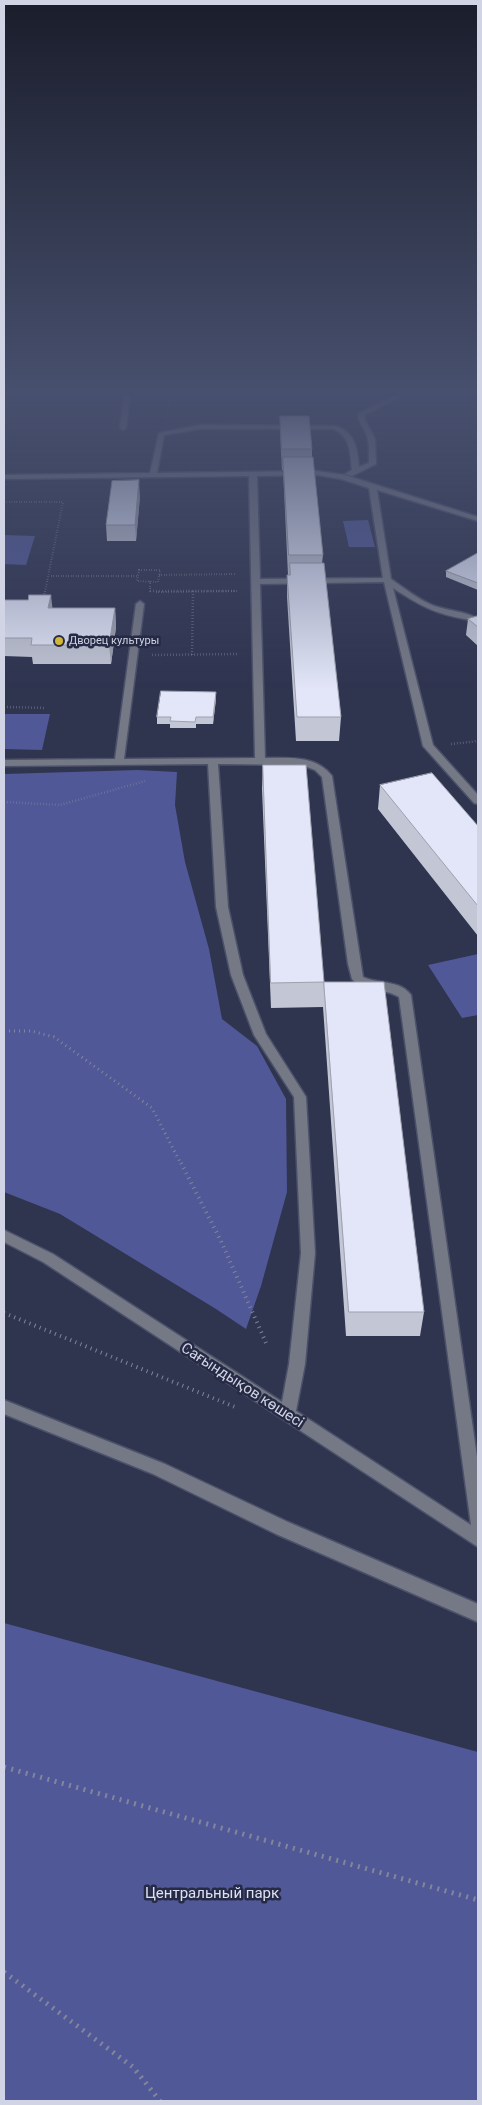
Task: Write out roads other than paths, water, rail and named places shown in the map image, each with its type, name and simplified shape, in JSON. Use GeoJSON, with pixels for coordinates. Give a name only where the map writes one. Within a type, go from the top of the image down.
{"type":"FeatureCollection","features":[{"type":"Feature","properties":{"kind":"street"},"geometry":{"type":"LineString","coordinates":[[253,494],[260,761]]}},
{"type":"Feature","properties":{"kind":"street"},"geometry":{"type":"LineString","coordinates":[[374,494],[387,580],[428,746],[478,801]]}},
{"type":"Feature","properties":{"kind":"street"},"geometry":{"type":"LineString","coordinates":[[397,494],[478,519]]}},
{"type":"Feature","properties":{"kind":"street"},"geometry":{"type":"LineString","coordinates":[[255,582],[387,580],[427,606],[445,613],[470,617]]}},
{"type":"Feature","properties":{"kind":"street"},"geometry":{"type":"LineString","coordinates":[[119,763],[140,604]]}},
{"type":"Feature","properties":{"kind":"street"},"geometry":{"type":"LineString","coordinates":[[4,763],[260,761],[311,763],[322,768],[327,776],[354,964],[358,978],[369,984],[394,988],[402,991],[405,995],[478,1521]]}},
{"type":"Feature","properties":{"kind":"street"},"geometry":{"type":"LineString","coordinates":[[213,762],[222,907],[237,975],[260,1035],[300,1098],[308,1253],[297,1364],[287,1415]]}},
{"type":"Feature","properties":{"kind":"street","name":"Сағындықов көшесі"},"geometry":{"type":"LineString","coordinates":[[4,1236],[48,1258],[478,1539]]}},
{"type":"Feature","properties":{"kind":"street"},"geometry":{"type":"LineString","coordinates":[[4,1407],[159,1469],[282,1528],[478,1613]]}},
{"type":"Feature","properties":{"kind":"place","name":"Дворец культуры"},"geometry":{"type":"Point","coordinates":[59,641]}},
{"type":"Feature","properties":{"kind":"park label","name":"Центральный парк"},"geometry":{"type":"Point","coordinates":[212,1894]}}]}
